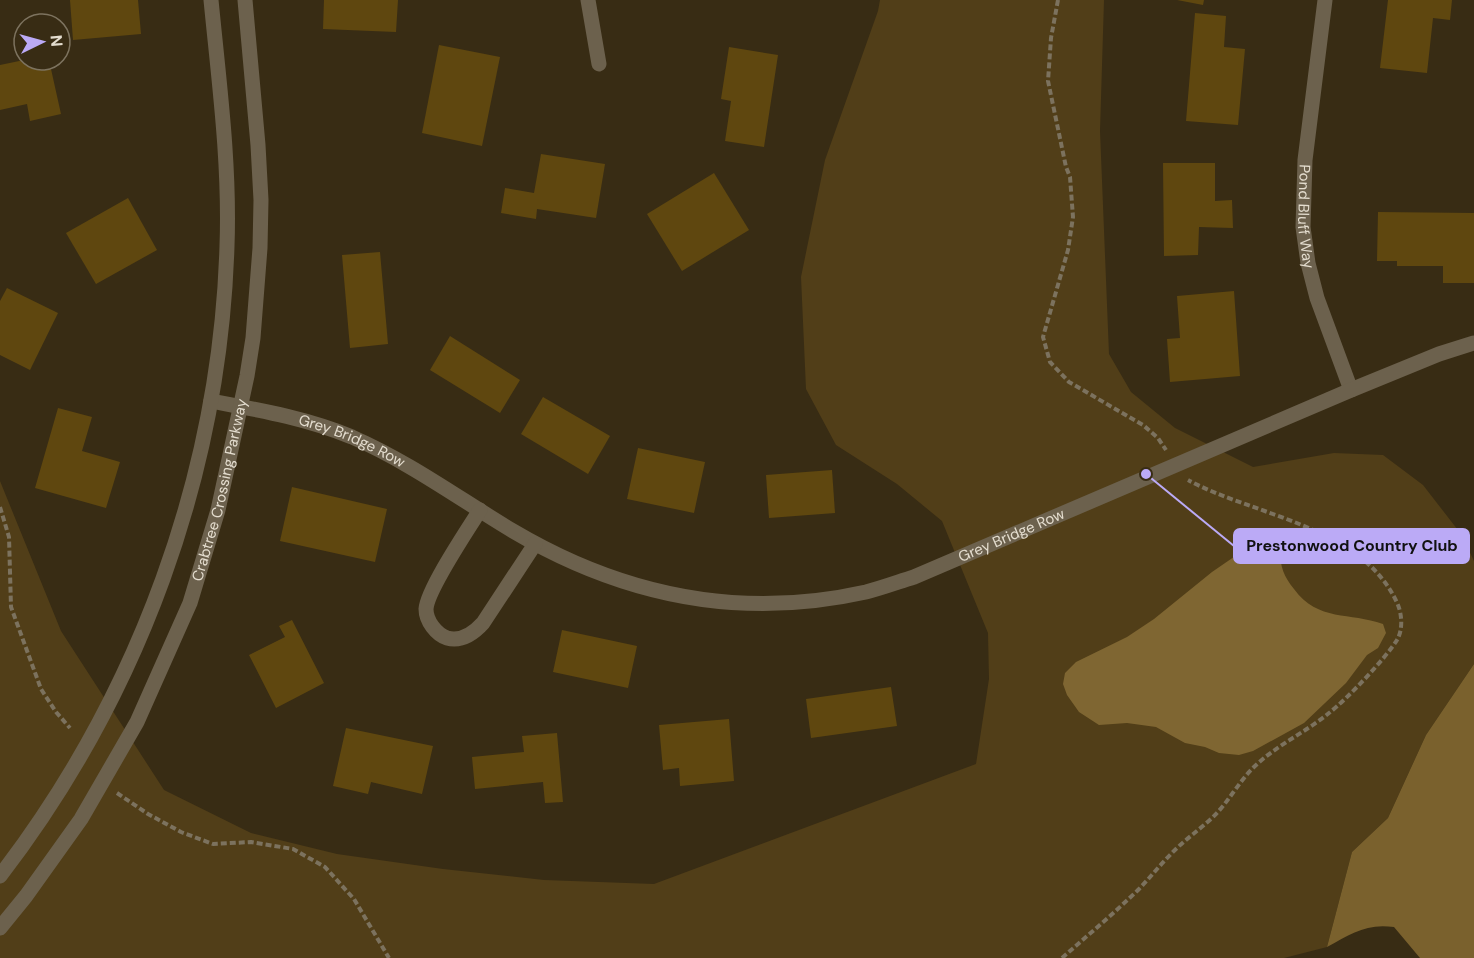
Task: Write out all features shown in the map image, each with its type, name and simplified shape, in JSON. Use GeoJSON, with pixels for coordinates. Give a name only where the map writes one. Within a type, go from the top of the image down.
{"type":"FeatureCollection","features":[{"type":"Feature","properties":{"kind":"street","name":"Crabtree Crossing Parkway"},"geometry":{"type":"LineString","coordinates":[[0,876],[30,837],[85,749],[120,683],[157,598],[195,478],[219,353],[227,246],[227,181],[211,0]]}},
{"type":"Feature","properties":{"kind":"street","name":"Crabtree Crossing Parkway"},"geometry":{"type":"LineString","coordinates":[[0,928],[59,851],[93,799],[137,722],[190,603],[218,510],[228,471],[239,406],[248,376],[258,284],[261,200],[255,100],[245,0]]}},
{"type":"Feature","properties":{"kind":"street"},"geometry":{"type":"LineString","coordinates":[[588,0],[599,64]]}},
{"type":"Feature","properties":{"kind":"street","name":"Pond Bluff Way"},"geometry":{"type":"LineString","coordinates":[[1325,0],[1305,160],[1303,227],[1308,263],[1317,298],[1351,390]]}},
{"type":"Feature","properties":{"kind":"street","name":"Grey Bridge Row"},"geometry":{"type":"LineString","coordinates":[[211,401],[288,415],[350,436],[405,463],[535,544],[605,576],[637,587],[725,603],[799,603],[869,592],[962,558],[1351,390],[1439,354],[1474,343]]}},
{"type":"Feature","properties":{"kind":"street"},"geometry":{"type":"LineString","coordinates":[[480,510],[432,591],[426,609],[430,622],[438,633],[448,638],[460,639],[474,632],[483,623],[535,544]]}},
{"type":"Feature","properties":{"kind":"path"},"geometry":{"type":"LineString","coordinates":[[1058,0],[1051,39],[1048,81],[1063,157],[1070,177],[1073,217],[1068,250],[1043,337],[1050,362],[1069,382],[1143,425],[1158,438],[1167,452]]}},
{"type":"Feature","properties":{"kind":"path"},"geometry":{"type":"LineString","coordinates":[[1062,958],[1138,890],[1171,854],[1212,818],[1255,766],[1331,712],[1398,639],[1401,615],[1398,604],[1373,570],[1348,550],[1297,522],[1211,492],[1185,478]]}},
{"type":"Feature","properties":{"kind":"path"},"geometry":{"type":"LineString","coordinates":[[0,507],[9,537],[11,607],[42,689],[56,712],[70,728]]}},
{"type":"Feature","properties":{"kind":"path"},"geometry":{"type":"LineString","coordinates":[[114,791],[148,814],[181,832],[213,844],[251,842],[293,849],[325,867],[354,899],[389,958]]}},
{"type":"Feature","properties":{"kind":"shaded area"},"geometry":{"type":"Polygon","coordinates":[[[880,0],[1104,0],[1100,131],[1109,354],[1131,392],[1175,428],[1253,467],[1334,453],[1383,455],[1423,485],[1461,534],[1474,561],[1474,664],[1426,735],[1388,818],[1352,852],[1327,947],[1284,958],[0,958],[0,481],[61,631],[164,790],[251,833],[337,854],[443,869],[544,880],[654,884],[976,764],[989,679],[988,633],[942,521],[897,484],[836,445],[806,389],[801,277],[825,160],[880,0]]]}},
{"type":"Feature","properties":{"kind":"shaded area"},"geometry":{"type":"Polygon","coordinates":[[[1266,544],[1274,545],[1280,551],[1285,576],[1303,599],[1313,607],[1383,624],[1386,633],[1378,648],[1367,655],[1346,683],[1304,723],[1253,751],[1239,755],[1219,753],[1205,747],[1185,743],[1156,727],[1127,723],[1099,725],[1079,712],[1067,695],[1063,684],[1065,673],[1076,662],[1127,637],[1154,619],[1212,572],[1244,550],[1266,544]]]}},
{"type":"Feature","properties":{"kind":"shaded area"},"geometry":{"type":"Polygon","coordinates":[[[1474,664],[1474,958],[1420,958],[1394,927],[1384,926],[1367,928],[1327,947],[1352,852],[1388,818],[1426,735],[1474,664]]]}},
{"type":"Feature","properties":{"kind":"building"},"geometry":{"type":"Polygon","coordinates":[[[70,0],[138,0],[141,34],[73,40],[70,0]]]}},
{"type":"Feature","properties":{"kind":"building"},"geometry":{"type":"Polygon","coordinates":[[[324,0],[398,0],[396,32],[323,29],[324,0]]]}},
{"type":"Feature","properties":{"kind":"building"},"geometry":{"type":"Polygon","coordinates":[[[1177,0],[1204,0],[1203,5],[1177,0]]]}},
{"type":"Feature","properties":{"kind":"building"},"geometry":{"type":"Polygon","coordinates":[[[1388,0],[1452,0],[1450,20],[1433,18],[1427,73],[1380,68],[1388,0]]]}},
{"type":"Feature","properties":{"kind":"building"},"geometry":{"type":"Polygon","coordinates":[[[1195,13],[1226,16],[1224,47],[1245,49],[1238,125],[1186,121],[1195,13]]]}},
{"type":"Feature","properties":{"kind":"building"},"geometry":{"type":"Polygon","coordinates":[[[439,45],[500,57],[482,146],[422,133],[439,45]]]}},
{"type":"Feature","properties":{"kind":"building"},"geometry":{"type":"Polygon","coordinates":[[[729,47],[778,55],[764,147],[725,141],[731,101],[721,99],[729,47]]]}},
{"type":"Feature","properties":{"kind":"building"},"geometry":{"type":"Polygon","coordinates":[[[12,62],[12,72],[52,72],[61,114],[30,121],[27,104],[0,110],[0,65],[12,62]]]}},
{"type":"Feature","properties":{"kind":"building"},"geometry":{"type":"Polygon","coordinates":[[[541,154],[605,164],[596,218],[537,209],[536,219],[501,213],[505,188],[534,193],[541,154]]]}},
{"type":"Feature","properties":{"kind":"building"},"geometry":{"type":"Polygon","coordinates":[[[1163,163],[1215,163],[1215,201],[1232,200],[1233,228],[1199,227],[1198,255],[1164,256],[1163,163]]]}},
{"type":"Feature","properties":{"kind":"building"},"geometry":{"type":"Polygon","coordinates":[[[714,173],[749,230],[682,271],[647,214],[714,173]]]}},
{"type":"Feature","properties":{"kind":"building"},"geometry":{"type":"Polygon","coordinates":[[[128,198],[157,250],[96,284],[66,233],[128,198]]]}},
{"type":"Feature","properties":{"kind":"building"},"geometry":{"type":"Polygon","coordinates":[[[1378,212],[1474,213],[1474,283],[1443,283],[1443,266],[1397,266],[1397,261],[1377,261],[1378,212]]]}},
{"type":"Feature","properties":{"kind":"building"},"geometry":{"type":"Polygon","coordinates":[[[380,252],[388,344],[350,348],[342,255],[380,252]]]}},
{"type":"Feature","properties":{"kind":"building"},"geometry":{"type":"Polygon","coordinates":[[[7,288],[58,313],[30,370],[0,355],[0,301],[7,288]]]}},
{"type":"Feature","properties":{"kind":"building"},"geometry":{"type":"Polygon","coordinates":[[[1234,291],[1240,376],[1170,382],[1167,339],[1180,338],[1177,296],[1234,291]]]}},
{"type":"Feature","properties":{"kind":"building"},"geometry":{"type":"Polygon","coordinates":[[[450,336],[520,380],[500,413],[430,370],[450,336]]]}},
{"type":"Feature","properties":{"kind":"building"},"geometry":{"type":"Polygon","coordinates":[[[543,397],[610,436],[588,474],[521,434],[543,397]]]}},
{"type":"Feature","properties":{"kind":"building"},"geometry":{"type":"Polygon","coordinates":[[[58,408],[92,417],[82,451],[120,462],[106,508],[35,488],[58,408]]]}},
{"type":"Feature","properties":{"kind":"building"},"geometry":{"type":"Polygon","coordinates":[[[638,448],[705,462],[694,513],[627,499],[638,448]]]}},
{"type":"Feature","properties":{"kind":"building"},"geometry":{"type":"Polygon","coordinates":[[[832,470],[835,513],[769,518],[766,475],[832,470]]]}},
{"type":"Feature","properties":{"kind":"building"},"geometry":{"type":"Polygon","coordinates":[[[292,487],[387,509],[375,562],[280,541],[292,487]]]}},
{"type":"Feature","properties":{"kind":"building"},"geometry":{"type":"Polygon","coordinates":[[[292,620],[324,683],[276,708],[249,655],[285,637],[279,626],[292,620]]]}},
{"type":"Feature","properties":{"kind":"building"},"geometry":{"type":"Polygon","coordinates":[[[562,630],[637,646],[628,688],[553,672],[562,630]]]}},
{"type":"Feature","properties":{"kind":"building"},"geometry":{"type":"Polygon","coordinates":[[[891,687],[897,726],[811,738],[806,699],[891,687]]]}},
{"type":"Feature","properties":{"kind":"building"},"geometry":{"type":"Polygon","coordinates":[[[729,719],[734,781],[680,786],[679,768],[663,770],[659,725],[729,719]]]}},
{"type":"Feature","properties":{"kind":"building"},"geometry":{"type":"Polygon","coordinates":[[[346,728],[433,746],[422,794],[371,782],[368,794],[333,786],[346,728]]]}},
{"type":"Feature","properties":{"kind":"building"},"geometry":{"type":"Polygon","coordinates":[[[557,733],[563,802],[545,803],[543,782],[475,789],[472,757],[524,752],[522,736],[557,733]]]}},
{"type":"Feature","properties":{"kind":"place","name":"Prestonwood Country Club"},"geometry":{"type":"Point","coordinates":[1146,474]}}]}
